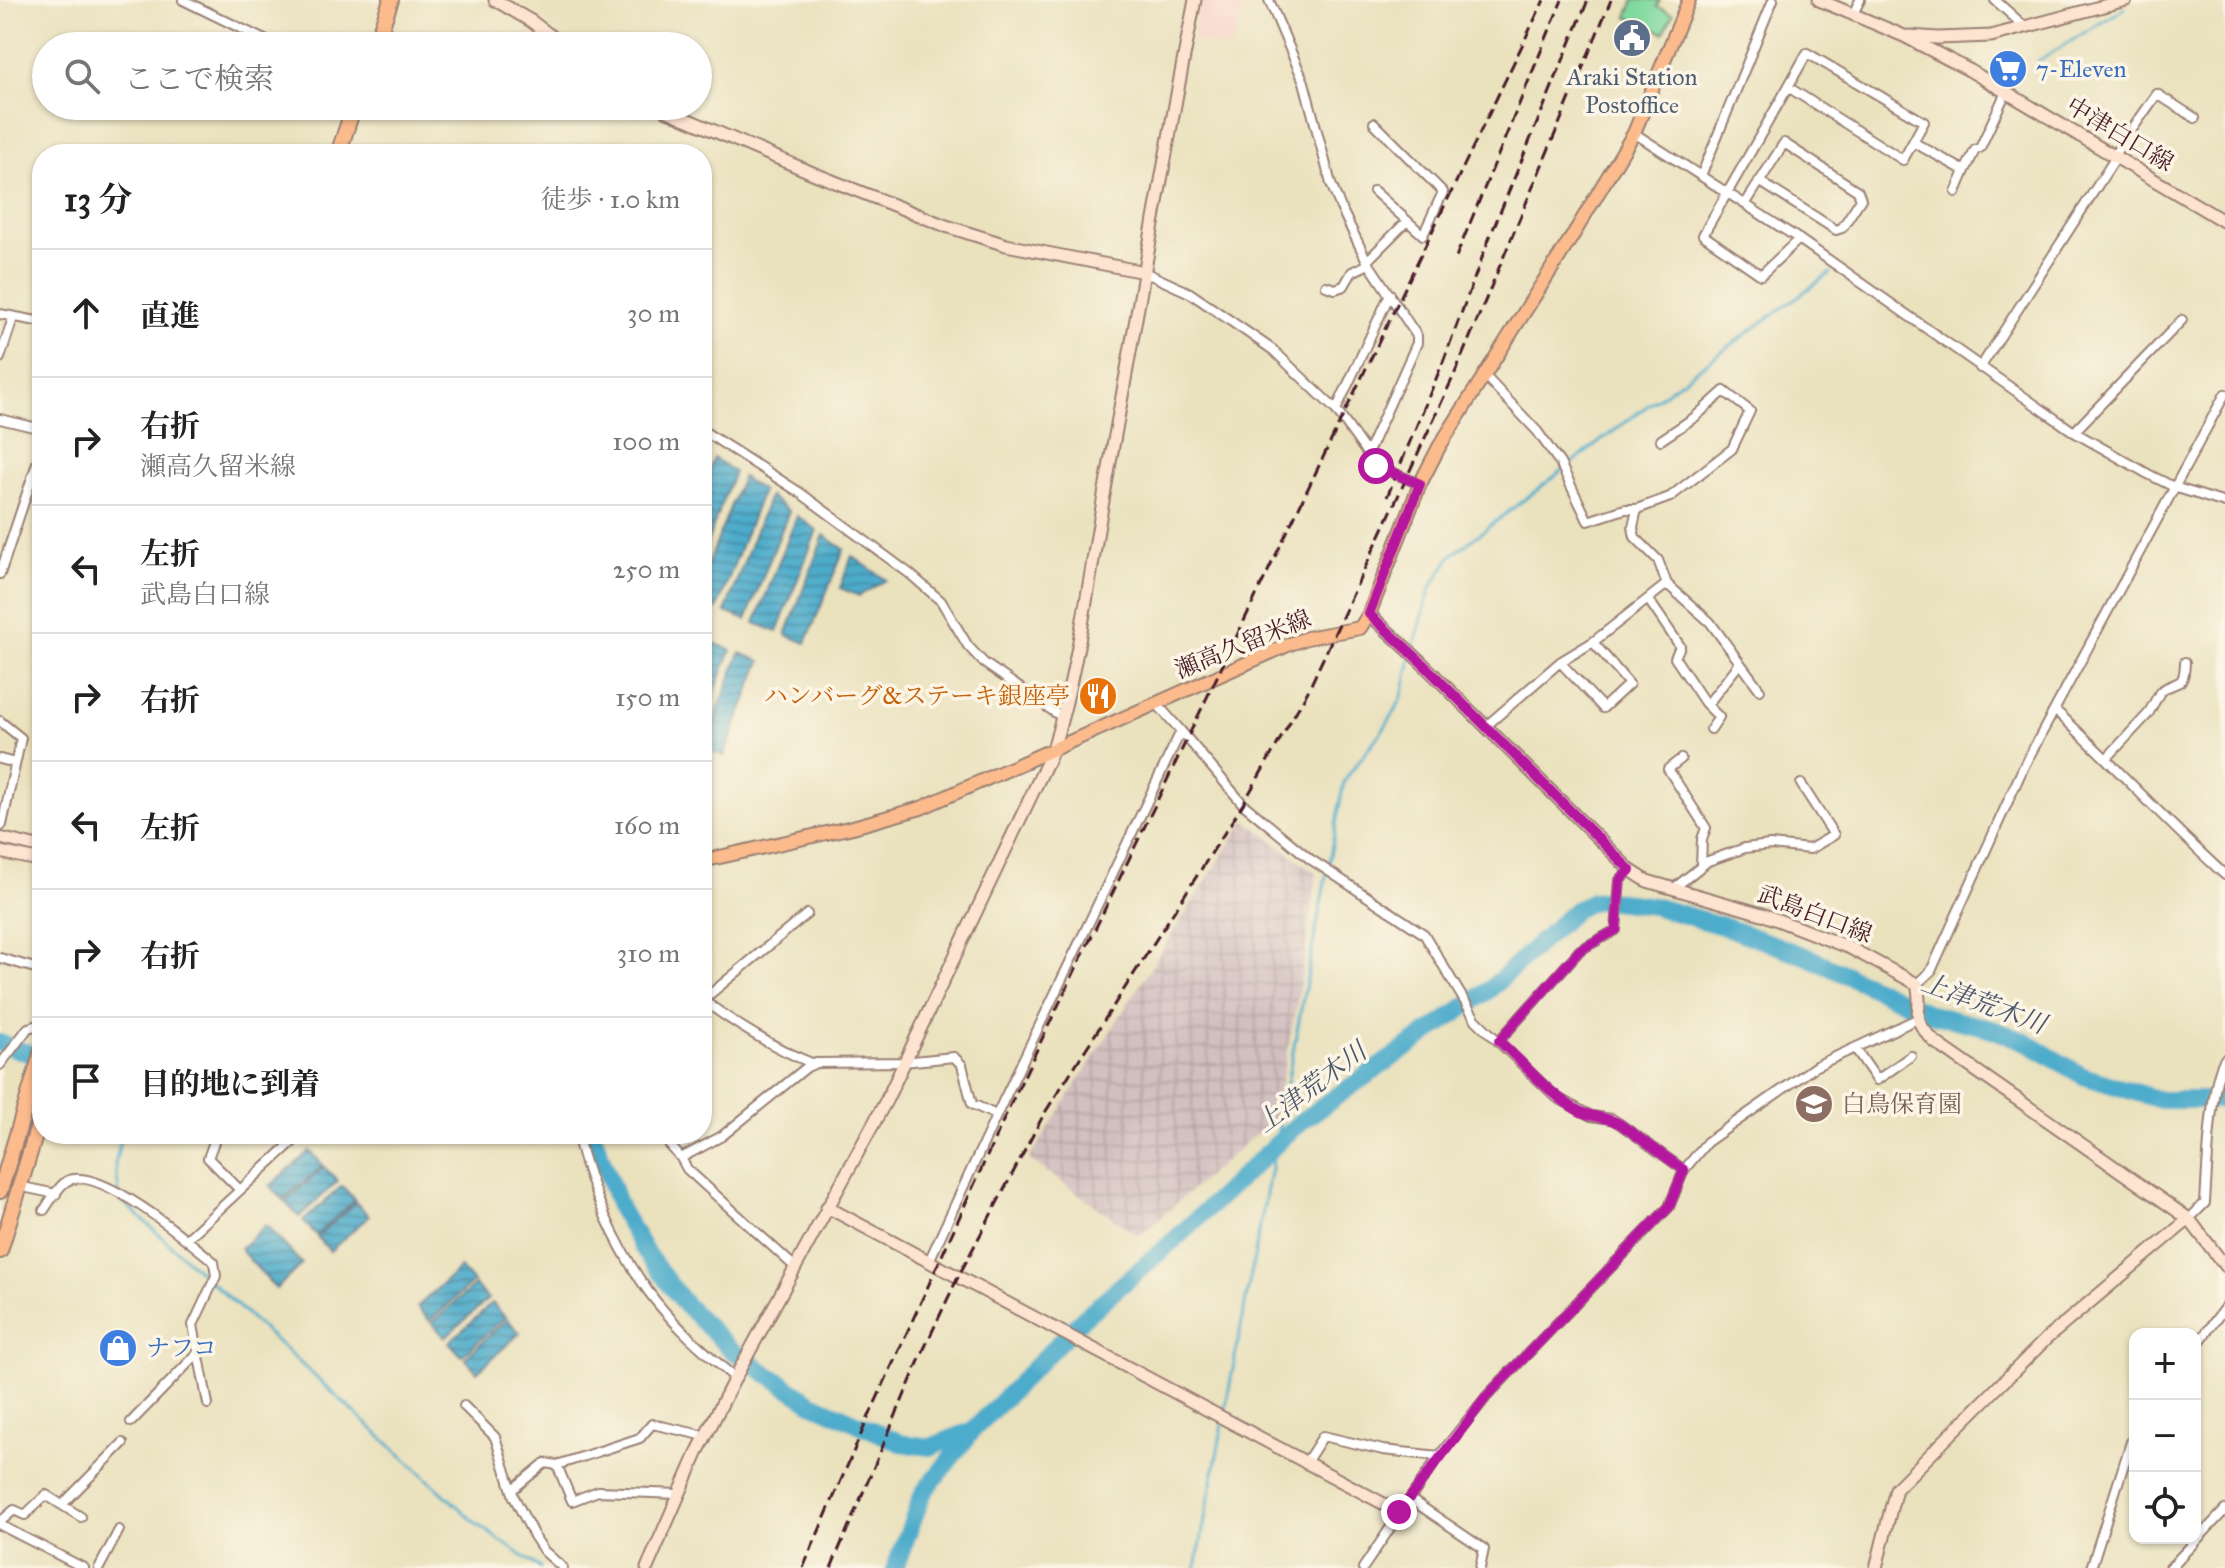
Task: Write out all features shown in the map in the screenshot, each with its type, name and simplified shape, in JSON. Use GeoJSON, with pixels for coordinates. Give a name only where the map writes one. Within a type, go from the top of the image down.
{"type":"FeatureCollection","features":[{"type":"Feature","properties":{"kind":"highway"},"geometry":{"type":"LineString","coordinates":[[380,32],[391,0]]}},
{"type":"Feature","properties":{"kind":"highway"},"geometry":{"type":"LineString","coordinates":[[341,144],[349,120]]}},
{"type":"Feature","properties":{"kind":"highway"},"geometry":{"type":"LineString","coordinates":[[1,1186],[32,1083]]}},
{"type":"Feature","properties":{"kind":"highway"},"geometry":{"type":"LineString","coordinates":[[0,1251],[33,1144]]}},
{"type":"Feature","properties":{"kind":"main road"},"geometry":{"type":"LineString","coordinates":[[1369,614],[1420,484],[1450,428],[1634,133],[1689,0]]}},
{"type":"Feature","properties":{"kind":"main road","name":"瀬高久留米線"},"geometry":{"type":"LineString","coordinates":[[712,859],[853,827],[921,808],[1307,638],[1360,628],[1369,614]]}},
{"type":"Feature","properties":{"kind":"street"},"geometry":{"type":"LineString","coordinates":[[183,0],[248,32]]}},
{"type":"Feature","properties":{"kind":"street"},"geometry":{"type":"LineString","coordinates":[[495,0],[546,32]]}},
{"type":"Feature","properties":{"kind":"street"},"geometry":{"type":"LineString","coordinates":[[647,1568],[735,1378],[905,1062],[1052,752],[1063,718],[1195,0]]}},
{"type":"Feature","properties":{"kind":"street"},"geometry":{"type":"LineString","coordinates":[[1269,0],[1304,82],[1335,194],[1368,262],[1417,336],[1417,343],[1368,452]]}},
{"type":"Feature","properties":{"kind":"street"},"geometry":{"type":"LineString","coordinates":[[1701,176],[1773,0]]}},
{"type":"Feature","properties":{"kind":"street","name":"中津白口線"},"geometry":{"type":"LineString","coordinates":[[1819,0],[1904,36],[1943,57],[2225,222]]}},
{"type":"Feature","properties":{"kind":"street"},"geometry":{"type":"LineString","coordinates":[[1853,14],[1860,0]]}},
{"type":"Feature","properties":{"kind":"street"},"geometry":{"type":"LineString","coordinates":[[1995,0],[2025,27]]}},
{"type":"Feature","properties":{"kind":"street"},"geometry":{"type":"LineString","coordinates":[[1904,36],[1991,36],[2126,0]]}},
{"type":"Feature","properties":{"kind":"street"},"geometry":{"type":"LineString","coordinates":[[1943,57],[1949,38]]}},
{"type":"Feature","properties":{"kind":"street"},"geometry":{"type":"LineString","coordinates":[[1788,87],[1903,160],[1924,122],[1807,53],[1703,235],[1761,275],[1799,239]]}},
{"type":"Feature","properties":{"kind":"street"},"geometry":{"type":"LineString","coordinates":[[1956,192],[2006,92]]}},
{"type":"Feature","properties":{"kind":"street"},"geometry":{"type":"LineString","coordinates":[[1980,368],[2157,94],[2195,118]]}},
{"type":"Feature","properties":{"kind":"street"},"geometry":{"type":"LineString","coordinates":[[689,120],[946,226],[1006,245],[1144,272],[1190,293],[1264,343],[1336,410],[1376,466],[1420,484]]}},
{"type":"Feature","properties":{"kind":"street"},"geometry":{"type":"LineString","coordinates":[[1374,123],[1443,192],[1423,235],[1374,191]]}},
{"type":"Feature","properties":{"kind":"street"},"geometry":{"type":"LineString","coordinates":[[1634,133],[1799,239],[2074,432],[2174,487],[2225,503]]}},
{"type":"Feature","properties":{"kind":"street"},"geometry":{"type":"LineString","coordinates":[[1913,142],[1965,171]]}},
{"type":"Feature","properties":{"kind":"street"},"geometry":{"type":"LineString","coordinates":[[1746,203],[1759,181],[1784,143],[1858,191],[1861,199],[1842,228],[1836,230],[1759,181]]}},
{"type":"Feature","properties":{"kind":"street"},"geometry":{"type":"LineString","coordinates":[[1326,286],[1335,289],[1344,286],[1352,272],[1368,262],[1407,221]]}},
{"type":"Feature","properties":{"kind":"street"},"geometry":{"type":"LineString","coordinates":[[1336,410],[1390,294]]}},
{"type":"Feature","properties":{"kind":"street"},"geometry":{"type":"LineString","coordinates":[[0,314],[32,321]]}},
{"type":"Feature","properties":{"kind":"street"},"geometry":{"type":"LineString","coordinates":[[1,353],[13,318]]}},
{"type":"Feature","properties":{"kind":"street"},"geometry":{"type":"LineString","coordinates":[[2074,432],[2182,320]]}},
{"type":"Feature","properties":{"kind":"street"},"geometry":{"type":"LineString","coordinates":[[1485,376],[1553,452],[1588,521],[1670,497],[1732,449],[1750,411],[1724,391],[1695,417],[1661,440]]}},
{"type":"Feature","properties":{"kind":"street"},"geometry":{"type":"LineString","coordinates":[[2225,394],[2024,766],[1931,971],[1918,988],[1917,1019],[1935,1042],[2189,1219],[2225,1266]]}},
{"type":"Feature","properties":{"kind":"street"},"geometry":{"type":"LineString","coordinates":[[0,419],[32,427]]}},
{"type":"Feature","properties":{"kind":"street"},"geometry":{"type":"LineString","coordinates":[[712,436],[799,492],[910,574],[941,601],[968,646],[984,663],[1063,718]]}},
{"type":"Feature","properties":{"kind":"street"},"geometry":{"type":"LineString","coordinates":[[0,574],[32,478]]}},
{"type":"Feature","properties":{"kind":"street"},"geometry":{"type":"LineString","coordinates":[[1637,509],[1633,527],[1635,537],[1658,560],[1667,584],[1710,622],[1760,690]]}},
{"type":"Feature","properties":{"kind":"street"},"geometry":{"type":"LineString","coordinates":[[1485,727],[1560,662],[1593,642],[1667,584]]}},
{"type":"Feature","properties":{"kind":"street"},"geometry":{"type":"LineString","coordinates":[[1648,599],[1680,646],[1675,658],[1707,705],[1719,717],[1711,729]]}},
{"type":"Feature","properties":{"kind":"street","name":"武島白口線"},"geometry":{"type":"LineString","coordinates":[[1369,614],[1630,870],[1647,881],[1762,914],[1850,948],[1918,988]]}},
{"type":"Feature","properties":{"kind":"street"},"geometry":{"type":"LineString","coordinates":[[1560,662],[1603,708],[1629,684],[1593,642]]}},
{"type":"Feature","properties":{"kind":"street"},"geometry":{"type":"LineString","coordinates":[[2107,758],[2148,714],[2160,692],[2184,680],[2185,662]]}},
{"type":"Feature","properties":{"kind":"street"},"geometry":{"type":"LineString","coordinates":[[1707,705],[1740,663]]}},
{"type":"Feature","properties":{"kind":"street"},"geometry":{"type":"LineString","coordinates":[[1157,704],[1243,804],[1310,859],[1424,934],[1476,1020],[1556,1097],[1591,1116],[1612,1119],[1684,1170]]}},
{"type":"Feature","properties":{"kind":"street"},"geometry":{"type":"LineString","coordinates":[[2055,710],[2107,758],[2173,828],[2225,875]]}},
{"type":"Feature","properties":{"kind":"street"},"geometry":{"type":"LineString","coordinates":[[0,721],[21,738],[2,825]]}},
{"type":"Feature","properties":{"kind":"street"},"geometry":{"type":"LineString","coordinates":[[929,1261],[1181,731]]}},
{"type":"Feature","properties":{"kind":"street"},"geometry":{"type":"LineString","coordinates":[[0,759],[15,763]]}},
{"type":"Feature","properties":{"kind":"street"},"geometry":{"type":"LineString","coordinates":[[1681,759],[1668,769],[1706,828],[1701,866]]}},
{"type":"Feature","properties":{"kind":"street"},"geometry":{"type":"LineString","coordinates":[[1673,889],[1701,866],[1745,848],[1770,845],[1810,849],[1834,835],[1801,784]]}},
{"type":"Feature","properties":{"kind":"street"},"geometry":{"type":"LineString","coordinates":[[0,838],[32,846]]}},
{"type":"Feature","properties":{"kind":"street"},"geometry":{"type":"LineString","coordinates":[[0,852],[32,859]]}},
{"type":"Feature","properties":{"kind":"street"},"geometry":{"type":"LineString","coordinates":[[1499,1041],[1580,950],[1616,930],[1620,880],[1630,870]]}},
{"type":"Feature","properties":{"kind":"street"},"geometry":{"type":"LineString","coordinates":[[712,993],[807,914]]}},
{"type":"Feature","properties":{"kind":"street"},"geometry":{"type":"LineString","coordinates":[[0,958],[32,967]]}},
{"type":"Feature","properties":{"kind":"street"},"geometry":{"type":"LineString","coordinates":[[712,1007],[779,1050],[814,1064]]}},
{"type":"Feature","properties":{"kind":"street"},"geometry":{"type":"LineString","coordinates":[[1363,1568],[1439,1456],[1487,1396],[1669,1207],[1684,1170],[1707,1142],[1816,1066],[1917,1019]]}},
{"type":"Feature","properties":{"kind":"street"},"geometry":{"type":"LineString","coordinates":[[0,1065],[32,1027]]}},
{"type":"Feature","properties":{"kind":"street"},"geometry":{"type":"LineString","coordinates":[[1855,1048],[1877,1080]]}},
{"type":"Feature","properties":{"kind":"street"},"geometry":{"type":"LineString","coordinates":[[1867,1086],[1911,1056]]}},
{"type":"Feature","properties":{"kind":"street"},"geometry":{"type":"LineString","coordinates":[[712,1141],[814,1064],[905,1062],[954,1057],[959,1060],[972,1104],[996,1115]]}},
{"type":"Feature","properties":{"kind":"street"},"geometry":{"type":"LineString","coordinates":[[1876,1568],[1896,1489],[2047,1338],[2205,1203],[2212,1125],[2225,1059]]}},
{"type":"Feature","properties":{"kind":"street"},"geometry":{"type":"LineString","coordinates":[[213,1144],[208,1158],[240,1190]]}},
{"type":"Feature","properties":{"kind":"street"},"geometry":{"type":"LineString","coordinates":[[187,1239],[290,1144]]}},
{"type":"Feature","properties":{"kind":"street"},"geometry":{"type":"LineString","coordinates":[[580,1144],[597,1203],[647,1290],[683,1332],[735,1378]]}},
{"type":"Feature","properties":{"kind":"street"},"geometry":{"type":"LineString","coordinates":[[669,1144],[687,1169],[795,1267]]}},
{"type":"Feature","properties":{"kind":"street"},"geometry":{"type":"LineString","coordinates":[[681,1158],[707,1144]]}},
{"type":"Feature","properties":{"kind":"street"},"geometry":{"type":"LineString","coordinates":[[44,1210],[66,1182],[82,1178],[133,1201],[214,1262],[216,1276],[193,1325],[208,1404]]}},
{"type":"Feature","properties":{"kind":"street"},"geometry":{"type":"LineString","coordinates":[[1,1186],[20,1186],[56,1194]]}},
{"type":"Feature","properties":{"kind":"street"},"geometry":{"type":"LineString","coordinates":[[827,1207],[1399,1512]]}},
{"type":"Feature","properties":{"kind":"street"},"geometry":{"type":"LineString","coordinates":[[2201,1340],[2225,1307]]}},
{"type":"Feature","properties":{"kind":"street"},"geometry":{"type":"LineString","coordinates":[[131,1422],[197,1354]]}},
{"type":"Feature","properties":{"kind":"street"},"geometry":{"type":"LineString","coordinates":[[464,1406],[495,1437],[512,1490],[534,1536],[544,1551],[563,1568]]}},
{"type":"Feature","properties":{"kind":"street"},"geometry":{"type":"LineString","coordinates":[[512,1490],[545,1463],[557,1465],[640,1438],[652,1424],[706,1436]]}},
{"type":"Feature","properties":{"kind":"street"},"geometry":{"type":"LineString","coordinates":[[1305,1464],[1323,1436],[1383,1450],[1439,1456]]}},
{"type":"Feature","properties":{"kind":"street"},"geometry":{"type":"LineString","coordinates":[[62,1505],[123,1443]]}},
{"type":"Feature","properties":{"kind":"street"},"geometry":{"type":"LineString","coordinates":[[2091,1568],[2129,1448]]}},
{"type":"Feature","properties":{"kind":"street"},"geometry":{"type":"LineString","coordinates":[[557,1465],[572,1501],[598,1491],[679,1494]]}},
{"type":"Feature","properties":{"kind":"street"},"geometry":{"type":"LineString","coordinates":[[81,1517],[46,1495],[25,1515],[14,1510],[0,1523],[84,1568]]}},
{"type":"Feature","properties":{"kind":"street"},"geometry":{"type":"LineString","coordinates":[[1410,1499],[1484,1549],[1480,1568]]}},
{"type":"Feature","properties":{"kind":"street"},"geometry":{"type":"LineString","coordinates":[[2170,1568],[2225,1510]]}},
{"type":"Feature","properties":{"kind":"street"},"geometry":{"type":"LineString","coordinates":[[99,1568],[119,1530]]}},
{"type":"Feature","properties":{"kind":"shaded area"},"geometry":{"type":"Polygon","coordinates":[[[1200,0],[1244,0],[1233,48],[1193,41],[1200,0]]]}},
{"type":"Feature","properties":{"kind":"shaded area"},"geometry":{"type":"Polygon","coordinates":[[[1245,820],[1317,874],[1296,1008],[1274,1118],[1139,1236],[1029,1159],[1245,820]]]}},
{"type":"Feature","properties":{"kind":"green space"},"geometry":{"type":"Polygon","coordinates":[[[1634,0],[1660,0],[1657,7],[1673,14],[1664,33],[1627,17],[1634,0]]]}},
{"type":"Feature","properties":{"kind":"water"},"geometry":{"type":"Polygon","coordinates":[[[714,458],[734,472],[712,529],[714,458]]]}},
{"type":"Feature","properties":{"kind":"water"},"geometry":{"type":"Polygon","coordinates":[[[742,477],[762,491],[717,609],[712,607],[712,554],[742,477]]]}},
{"type":"Feature","properties":{"kind":"water"},"geometry":{"type":"Polygon","coordinates":[[[769,496],[789,511],[746,620],[725,612],[769,496]]]}},
{"type":"Feature","properties":{"kind":"water"},"geometry":{"type":"Polygon","coordinates":[[[797,516],[817,530],[777,632],[755,623],[797,516]]]}},
{"type":"Feature","properties":{"kind":"water"},"geometry":{"type":"Polygon","coordinates":[[[824,535],[844,549],[806,643],[786,635],[824,535]]]}},
{"type":"Feature","properties":{"kind":"water"},"geometry":{"type":"Polygon","coordinates":[[[852,556],[886,580],[859,596],[840,588],[852,556]]]}},
{"type":"Feature","properties":{"kind":"water"},"geometry":{"type":"Polygon","coordinates":[[[712,642],[731,650],[712,699],[712,642]]]}},
{"type":"Feature","properties":{"kind":"water"},"geometry":{"type":"Polygon","coordinates":[[[740,653],[761,661],[724,756],[712,751],[712,727],[740,653]]]}},
{"type":"Feature","properties":{"kind":"water"},"geometry":{"type":"Polygon","coordinates":[[[310,1151],[323,1165],[283,1200],[270,1186],[310,1151]]]}},
{"type":"Feature","properties":{"kind":"water"},"geometry":{"type":"Polygon","coordinates":[[[324,1167],[338,1181],[299,1217],[285,1202],[324,1167]]]}},
{"type":"Feature","properties":{"kind":"water"},"geometry":{"type":"Polygon","coordinates":[[[342,1186],[355,1200],[316,1235],[303,1221],[342,1186]]]}},
{"type":"Feature","properties":{"kind":"water"},"geometry":{"type":"Polygon","coordinates":[[[356,1202],[369,1216],[330,1251],[317,1237],[356,1202]]]}},
{"type":"Feature","properties":{"kind":"water"},"geometry":{"type":"Polygon","coordinates":[[[266,1225],[302,1264],[276,1289],[240,1249],[266,1225]]]}},
{"type":"Feature","properties":{"kind":"water"},"geometry":{"type":"Polygon","coordinates":[[[460,1268],[473,1282],[430,1321],[417,1307],[460,1268]]]}},
{"type":"Feature","properties":{"kind":"water"},"geometry":{"type":"Polygon","coordinates":[[[475,1285],[488,1299],[445,1337],[432,1323],[475,1285]]]}},
{"type":"Feature","properties":{"kind":"water"},"geometry":{"type":"Polygon","coordinates":[[[492,1303],[505,1317],[462,1356],[449,1342],[492,1303]]]}},
{"type":"Feature","properties":{"kind":"water"},"geometry":{"type":"Polygon","coordinates":[[[507,1319],[520,1333],[477,1372],[465,1358],[507,1319]]]}},
{"type":"Feature","properties":{"kind":"waterway"},"geometry":{"type":"LineString","coordinates":[[2038,61],[2125,8]]}},
{"type":"Feature","properties":{"kind":"waterway"},"geometry":{"type":"LineString","coordinates":[[1413,651],[1430,589],[1452,555],[1636,414],[1830,273]]}},
{"type":"Feature","properties":{"kind":"waterway"},"geometry":{"type":"LineString","coordinates":[[1224,1416],[1344,782],[1397,707],[1411,658]]}},
{"type":"Feature","properties":{"kind":"waterway","name":"上津荒木川"},"geometry":{"type":"LineString","coordinates":[[597,1144],[620,1209],[646,1253],[683,1302],[731,1350],[812,1403],[901,1443],[930,1447],[973,1430],[1082,1319],[1173,1241],[1300,1122],[1489,990],[1575,910],[1593,901],[1653,906],[1726,927],[1808,957],[1930,1014],[1989,1028],[2024,1041],[2083,1076],[2160,1100],[2225,1100]]}},
{"type":"Feature","properties":{"kind":"waterway","name":"上津荒木川"},"geometry":{"type":"LineString","coordinates":[[0,1043],[32,1054]]}},
{"type":"Feature","properties":{"kind":"waterway"},"geometry":{"type":"LineString","coordinates":[[120,1144],[115,1164],[120,1199],[478,1525],[540,1568]]}},
{"type":"Feature","properties":{"kind":"waterway"},"geometry":{"type":"LineString","coordinates":[[1196,1568],[1223,1423]]}},
{"type":"Feature","properties":{"kind":"waterway"},"geometry":{"type":"LineString","coordinates":[[895,1568],[923,1493],[971,1433]]}},
{"type":"Feature","properties":{"kind":"railway"},"geometry":{"type":"LineString","coordinates":[[803,1568],[1013,1099],[1544,0]]}},
{"type":"Feature","properties":{"kind":"railway"},"geometry":{"type":"LineString","coordinates":[[1456,257],[1562,0]]}},
{"type":"Feature","properties":{"kind":"railway"},"geometry":{"type":"LineString","coordinates":[[1387,497],[1588,0]]}},
{"type":"Feature","properties":{"kind":"railway"},"geometry":{"type":"LineString","coordinates":[[831,1568],[924,1349],[958,1277],[1044,1114],[1243,804],[1308,691],[1455,373],[1611,0]]}},
{"type":"Feature","properties":{"kind":"place","name":"Araki Station Postoffice"},"geometry":{"type":"Point","coordinates":[1632,38]}},
{"type":"Feature","properties":{"kind":"place","name":"7-Eleven"},"geometry":{"type":"Point","coordinates":[2008,69]}},
{"type":"Feature","properties":{"kind":"place","name":"ハンバーグ&ステーキ銀座亭"},"geometry":{"type":"Point","coordinates":[1098,696]}},
{"type":"Feature","properties":{"kind":"place","name":"白鳥保育園"},"geometry":{"type":"Point","coordinates":[1814,1104]}},
{"type":"Feature","properties":{"kind":"place","name":"ナフコ"},"geometry":{"type":"Point","coordinates":[118,1348]}},
{"type":"Feature","properties":{"kind":"route"},"geometry":{"type":"LineString","coordinates":[[1376,466],[1420,484],[1369,614],[1630,870],[1620,880],[1616,930],[1580,950],[1499,1041],[1556,1097],[1591,1116],[1612,1119],[1684,1170],[1669,1207],[1487,1396],[1399,1512]]}}]}
